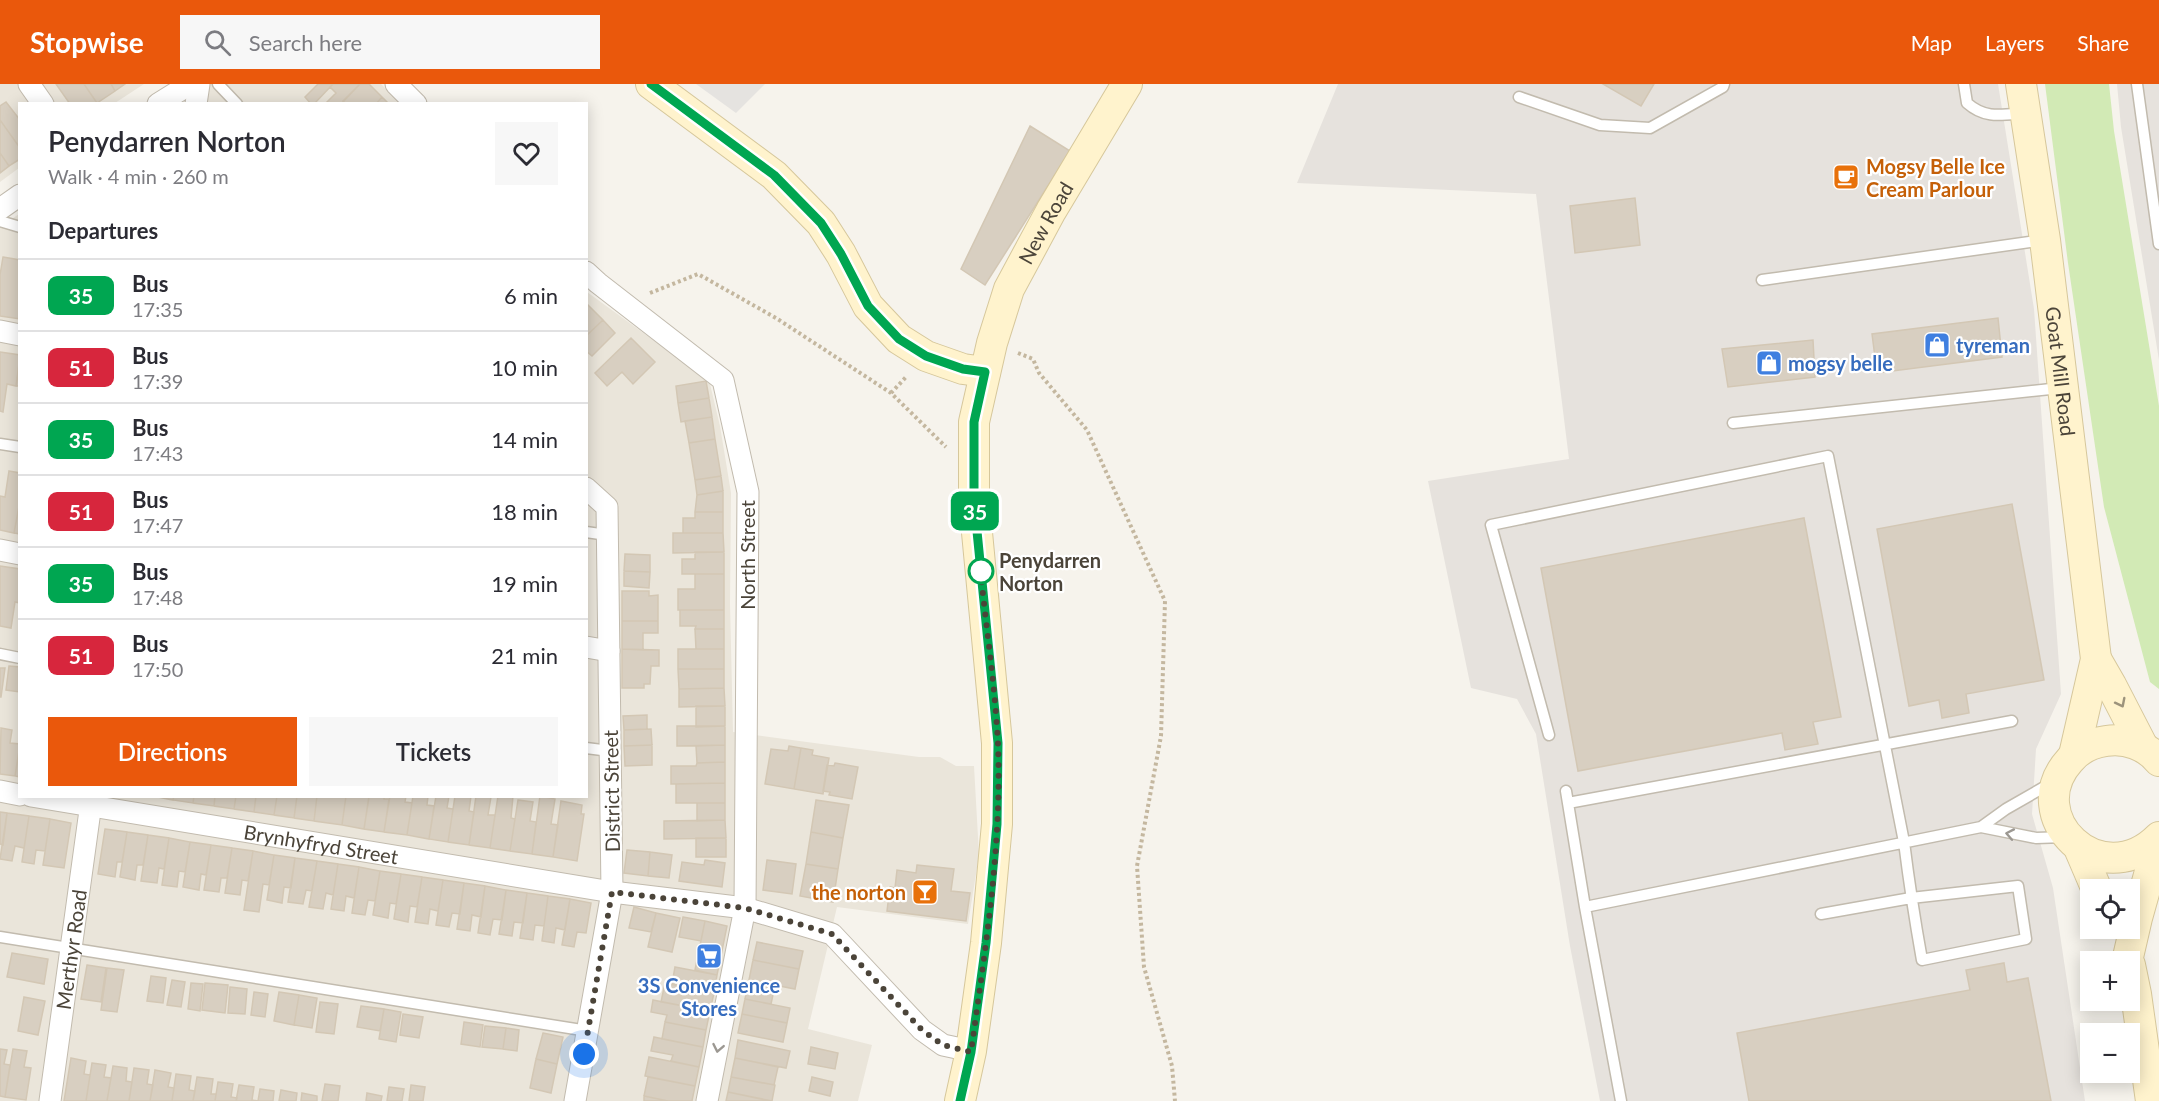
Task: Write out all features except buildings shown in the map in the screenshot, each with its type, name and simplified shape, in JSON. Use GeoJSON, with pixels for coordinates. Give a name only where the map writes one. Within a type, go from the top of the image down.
{"type":"FeatureCollection","features":[{"type":"Feature","properties":{"kind":"street"},"geometry":{"type":"LineString","coordinates":[[29,84],[42,102]]}},
{"type":"Feature","properties":{"kind":"street"},"geometry":{"type":"LineString","coordinates":[[162,102],[190,84]]}},
{"type":"Feature","properties":{"kind":"street"},"geometry":{"type":"LineString","coordinates":[[196,102],[199,84]]}},
{"type":"Feature","properties":{"kind":"street"},"geometry":{"type":"LineString","coordinates":[[396,84],[414,102]]}},
{"type":"Feature","properties":{"kind":"street"},"geometry":{"type":"LineString","coordinates":[[651,84],[774,175],[821,223],[841,254],[868,306],[899,339],[926,356],[963,369],[985,372]]}},
{"type":"Feature","properties":{"kind":"street","name":"New Road"},"geometry":{"type":"LineString","coordinates":[[960,1101],[971,1052],[986,943],[997,812],[998,743],[974,501],[974,422],[992,343],[1009,289],[1051,211],[1126,84]]}},
{"type":"Feature","properties":{"kind":"street","name":"Goat Mill Road"},"geometry":{"type":"LineString","coordinates":[[2022,98],[2045,240],[2096,659],[2074,755]]}},
{"type":"Feature","properties":{"kind":"street"},"geometry":{"type":"LineString","coordinates":[[0,209],[18,196]]}},
{"type":"Feature","properties":{"kind":"street","name":"North Street"},"geometry":{"type":"LineString","coordinates":[[588,274],[723,380],[748,492],[745,908],[707,1101]]}},
{"type":"Feature","properties":{"kind":"street"},"geometry":{"type":"LineString","coordinates":[[0,331],[18,334]]}},
{"type":"Feature","properties":{"kind":"street","name":"District Street"},"geometry":{"type":"LineString","coordinates":[[575,1101],[612,892],[607,507],[588,490]]}},
{"type":"Feature","properties":{"kind":"street"},"geometry":{"type":"LineString","coordinates":[[0,550],[18,554]]}},
{"type":"Feature","properties":{"kind":"street"},"geometry":{"type":"LineString","coordinates":[[588,647],[609,651]]}},
{"type":"Feature","properties":{"kind":"street","name":"Goat Mill Road"},"geometry":{"type":"LineString","coordinates":[[2096,659],[2154,755]]}},
{"type":"Feature","properties":{"kind":"street"},"geometry":{"type":"LineString","coordinates":[[2092,879],[2074,842],[2060,824],[2055,810],[2058,780],[2064,766],[2074,755],[2100,741],[2129,741],[2154,755]]}},
{"type":"Feature","properties":{"kind":"street"},"geometry":{"type":"LineString","coordinates":[[0,791],[18,795]]}},
{"type":"Feature","properties":{"kind":"street","name":"Brynhyfryd Street"},"geometry":{"type":"LineString","coordinates":[[55,798],[91,801],[612,892],[745,908],[832,934],[922,1030],[943,1045],[971,1052]]}},
{"type":"Feature","properties":{"kind":"street","name":"Merthyr Road"},"geometry":{"type":"LineString","coordinates":[[50,1101],[91,801]]}},
{"type":"Feature","properties":{"kind":"street"},"geometry":{"type":"LineString","coordinates":[[2074,842],[2092,855],[2121,858],[2143,851],[2159,838]]}},
{"type":"Feature","properties":{"kind":"street"},"geometry":{"type":"LineString","coordinates":[[2131,951],[2136,918],[2159,838]]}},
{"type":"Feature","properties":{"kind":"street"},"geometry":{"type":"LineString","coordinates":[[2138,1011],[2151,1101]]}},
{"type":"Feature","properties":{"kind":"lane"},"geometry":{"type":"LineString","coordinates":[[218,84],[235,102]]}},
{"type":"Feature","properties":{"kind":"lane"},"geometry":{"type":"LineString","coordinates":[[1520,98],[1600,125],[1650,128],[1723,87],[1724,84]]}},
{"type":"Feature","properties":{"kind":"lane"},"geometry":{"type":"LineString","coordinates":[[1964,84],[1967,103],[1975,111],[1986,115],[2022,98]]}},
{"type":"Feature","properties":{"kind":"lane"},"geometry":{"type":"LineString","coordinates":[[2137,84],[2159,244]]}},
{"type":"Feature","properties":{"kind":"lane"},"geometry":{"type":"LineString","coordinates":[[0,221],[18,226]]}},
{"type":"Feature","properties":{"kind":"lane"},"geometry":{"type":"LineString","coordinates":[[1762,280],[2045,240]]}},
{"type":"Feature","properties":{"kind":"lane"},"geometry":{"type":"LineString","coordinates":[[1733,423],[2063,387]]}},
{"type":"Feature","properties":{"kind":"lane"},"geometry":{"type":"LineString","coordinates":[[0,444],[18,447]]}},
{"type":"Feature","properties":{"kind":"lane"},"geometry":{"type":"LineString","coordinates":[[1549,735],[1491,525],[1828,456],[1904,842],[1911,898],[1922,960],[2026,939],[2018,886],[1911,898],[1821,914]]}},
{"type":"Feature","properties":{"kind":"lane"},"geometry":{"type":"LineString","coordinates":[[588,532],[608,536]]}},
{"type":"Feature","properties":{"kind":"lane"},"geometry":{"type":"LineString","coordinates":[[0,654],[18,657]]}},
{"type":"Feature","properties":{"kind":"lane"},"geometry":{"type":"LineString","coordinates":[[1621,1101],[1567,797],[2012,721]]}},
{"type":"Feature","properties":{"kind":"lane"},"geometry":{"type":"LineString","coordinates":[[588,748],[610,751]]}},
{"type":"Feature","properties":{"kind":"lane"},"geometry":{"type":"LineString","coordinates":[[1585,907],[1981,826],[2058,780]]}},
{"type":"Feature","properties":{"kind":"lane"},"geometry":{"type":"LineString","coordinates":[[1981,826],[2005,833],[2074,842]]}},
{"type":"Feature","properties":{"kind":"lane"},"geometry":{"type":"LineString","coordinates":[[0,937],[588,1031]]}},
{"type":"Feature","properties":{"kind":"path"},"geometry":{"type":"LineString","coordinates":[[624,303],[698,274],[776,318],[891,393],[974,474]]}},
{"type":"Feature","properties":{"kind":"path"},"geometry":{"type":"LineString","coordinates":[[992,343],[1033,358],[1038,373],[1087,429],[1165,601],[1161,736],[1137,866],[1144,967],[1172,1066],[1175,1101]]}},
{"type":"Feature","properties":{"kind":"shaded area"},"geometry":{"type":"Polygon","coordinates":[[[0,84],[144,84],[117,102],[18,102],[18,169],[0,182],[0,84]]]}},
{"type":"Feature","properties":{"kind":"shaded area"},"geometry":{"type":"Polygon","coordinates":[[[205,84],[381,84],[399,102],[183,102],[205,84]]]}},
{"type":"Feature","properties":{"kind":"shaded area"},"geometry":{"type":"Polygon","coordinates":[[[696,84],[765,84],[736,113],[696,84]]]}},
{"type":"Feature","properties":{"kind":"shaded area"},"geometry":{"type":"Polygon","coordinates":[[[1338,84],[1998,84],[2034,309],[2061,694],[2036,749],[2032,814],[2053,888],[2080,1068],[2080,1083],[2082,1083],[2085,1101],[1600,1101],[1570,946],[1536,734],[1517,699],[1471,688],[1428,481],[1569,459],[1536,194],[1297,183],[1338,84]]]}},
{"type":"Feature","properties":{"kind":"shaded area"},"geometry":{"type":"Polygon","coordinates":[[[2117,84],[2159,84],[2159,360],[2121,127],[2117,84]]]}},
{"type":"Feature","properties":{"kind":"shaded area"},"geometry":{"type":"Polygon","coordinates":[[[18,215],[18,798],[588,798],[588,293],[710,384],[720,426],[731,493],[730,604],[733,732],[919,757],[940,757],[956,766],[974,766],[979,855],[968,924],[837,907],[808,1029],[872,1045],[858,1101],[0,1101],[0,227],[18,215]]]}},
{"type":"Feature","properties":{"kind":"green space"},"geometry":{"type":"Polygon","coordinates":[[[2045,84],[2109,84],[2114,131],[2159,406],[2159,689],[2150,682],[2104,507],[2068,263],[2045,84]]]}},
{"type":"Feature","properties":{"kind":"bus line","name":"35"},"geometry":{"type":"LineString","coordinates":[[651,84],[774,175],[821,223],[841,254],[868,306],[899,339],[926,356],[963,369],[985,372],[974,422],[974,501],[998,743],[997,824],[986,943],[971,1052],[960,1101]]}},
{"type":"Feature","properties":{"kind":"place","name":"Mogsy Belle Ice Cream Parlour"},"geometry":{"type":"Point","coordinates":[1846,177]}},
{"type":"Feature","properties":{"kind":"place","name":"tyreman"},"geometry":{"type":"Point","coordinates":[1937,345]}},
{"type":"Feature","properties":{"kind":"place","name":"mogsy belle"},"geometry":{"type":"Point","coordinates":[1769,363]}},
{"type":"Feature","properties":{"kind":"place","name":"Penydarren Norton"},"geometry":{"type":"Point","coordinates":[981,571]}},
{"type":"Feature","properties":{"kind":"place","name":"the norton"},"geometry":{"type":"Point","coordinates":[925,892]}},
{"type":"Feature","properties":{"kind":"place","name":"3S Convenience Stores"},"geometry":{"type":"Point","coordinates":[709,956]}},
{"type":"Feature","properties":{"kind":"route"},"geometry":{"type":"LineString","coordinates":[[584,1054],[612,892],[745,908],[832,934],[922,1030],[943,1045],[971,1052],[986,943],[997,824],[998,743],[980,567],[981,571]]}}]}
